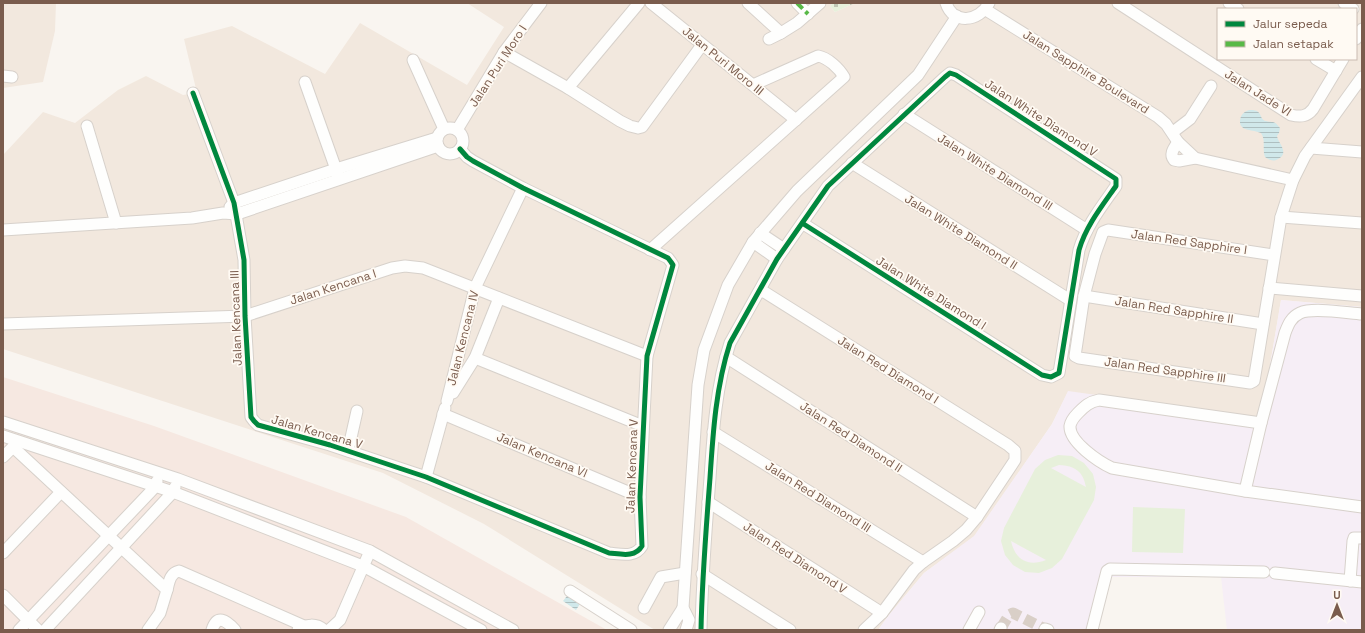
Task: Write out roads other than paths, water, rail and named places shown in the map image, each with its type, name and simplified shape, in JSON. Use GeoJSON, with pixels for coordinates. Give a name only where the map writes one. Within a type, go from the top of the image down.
{"type":"FeatureCollection","features":[{"type":"Feature","properties":{"kind":"street","name":"Jalan Puri Moro I"},"geometry":{"type":"LineString","coordinates":[[457,130],[504,52],[541,3]]}},
{"type":"Feature","properties":{"kind":"street"},"geometry":{"type":"LineString","coordinates":[[568,88],[639,3]]}},
{"type":"Feature","properties":{"kind":"street","name":"Jalan Puri Moro III"},"geometry":{"type":"LineString","coordinates":[[651,3],[796,120]]}},
{"type":"Feature","properties":{"kind":"street"},"geometry":{"type":"LineString","coordinates":[[748,3],[781,33]]}},
{"type":"Feature","properties":{"kind":"street"},"geometry":{"type":"LineString","coordinates":[[797,3],[808,14]]}},
{"type":"Feature","properties":{"kind":"street"},"geometry":{"type":"LineString","coordinates":[[769,39],[798,24],[820,3]]}},
{"type":"Feature","properties":{"kind":"street"},"geometry":{"type":"LineString","coordinates":[[946,3],[951,12],[965,18],[973,18],[980,15],[988,6]]}},
{"type":"Feature","properties":{"kind":"street","name":"Jalan Jade VI"},"geometry":{"type":"LineString","coordinates":[[1118,3],[1291,115],[1298,117],[1309,113],[1313,109],[1336,71]]}},
{"type":"Feature","properties":{"kind":"street","name":"Jalan Sapphire Boulevard"},"geometry":{"type":"LineString","coordinates":[[988,6],[1158,117],[1195,158]]}},
{"type":"Feature","properties":{"kind":"street"},"geometry":{"type":"LineString","coordinates":[[669,630],[683,608],[698,385],[704,350],[728,284],[760,233],[797,191],[918,75],[958,16]]}},
{"type":"Feature","properties":{"kind":"street"},"geometry":{"type":"LineString","coordinates":[[504,52],[568,88],[620,121],[638,128],[642,127],[702,45]]}},
{"type":"Feature","properties":{"kind":"street"},"geometry":{"type":"LineString","coordinates":[[650,250],[844,77],[829,60],[822,56],[818,56],[753,85]]}},
{"type":"Feature","properties":{"kind":"street"},"geometry":{"type":"LineString","coordinates":[[413,60],[444,129]]}},
{"type":"Feature","properties":{"kind":"street"},"geometry":{"type":"LineString","coordinates":[[1318,60],[1336,71],[1342,60]]}},
{"type":"Feature","properties":{"kind":"street","name":"Jalan White Diamond V"},"geometry":{"type":"LineString","coordinates":[[904,114],[945,77],[950,74],[956,75],[1116,179],[1116,186],[1086,230]]}},
{"type":"Feature","properties":{"kind":"street"},"geometry":{"type":"LineString","coordinates":[[1263,324],[1281,217],[1300,164],[1362,77]]}},
{"type":"Feature","properties":{"kind":"street"},"geometry":{"type":"LineString","coordinates":[[305,82],[340,179]]}},
{"type":"Feature","properties":{"kind":"street"},"geometry":{"type":"LineString","coordinates":[[1210,86],[1190,119],[1175,137],[1172,150],[1174,160],[1195,158],[1294,180]]}},
{"type":"Feature","properties":{"kind":"street","name":"Jalan Kencana III"},"geometry":{"type":"LineString","coordinates":[[193,93],[237,214],[244,260],[245,316],[251,417],[254,421]]}},
{"type":"Feature","properties":{"kind":"street"},"geometry":{"type":"LineString","coordinates":[[701,630],[702,574],[713,432],[721,376],[730,343],[777,259],[828,186],[904,114]]}},
{"type":"Feature","properties":{"kind":"street","name":"Jalan White Diamond III"},"geometry":{"type":"LineString","coordinates":[[904,114],[1086,230]]}},
{"type":"Feature","properties":{"kind":"street"},"geometry":{"type":"LineString","coordinates":[[88,126],[116,223]]}},
{"type":"Feature","properties":{"kind":"street"},"geometry":{"type":"LineString","coordinates":[[451,127],[462,134],[463,144],[461,153],[448,154],[442,152],[438,142],[438,134],[444,129],[451,127]]}},
{"type":"Feature","properties":{"kind":"street"},"geometry":{"type":"LineString","coordinates":[[223,213],[234,203],[336,168],[438,142]]}},
{"type":"Feature","properties":{"kind":"street"},"geometry":{"type":"LineString","coordinates":[[3,230],[192,218],[223,213],[237,214],[340,179],[438,142]]}},
{"type":"Feature","properties":{"kind":"street"},"geometry":{"type":"LineString","coordinates":[[1311,148],[1362,152]]}},
{"type":"Feature","properties":{"kind":"street","name":"Jalan Kencana V"},"geometry":{"type":"LineString","coordinates":[[254,421],[258,425],[348,451],[426,477],[609,553],[626,555],[639,551],[642,546],[640,497],[647,356],[673,266],[668,258],[523,188],[461,153]]}},
{"type":"Feature","properties":{"kind":"street","name":"Jalan White Diamond II"},"geometry":{"type":"LineString","coordinates":[[852,163],[1070,300]]}},
{"type":"Feature","properties":{"kind":"street","name":"Jalan Kencana IV"},"geometry":{"type":"LineString","coordinates":[[426,477],[447,401],[475,288],[523,188]]}},
{"type":"Feature","properties":{"kind":"street"},"geometry":{"type":"LineString","coordinates":[[1281,217],[1362,223]]}},
{"type":"Feature","properties":{"kind":"street","name":"Jalan White Diamond I"},"geometry":{"type":"LineString","coordinates":[[802,223],[1042,375],[1051,377],[1059,373],[1070,300]]}},
{"type":"Feature","properties":{"kind":"street"},"geometry":{"type":"LineString","coordinates":[[1070,300],[1079,250],[1086,230]]}},
{"type":"Feature","properties":{"kind":"street","name":"Jalan Red Sapphire I"},"geometry":{"type":"LineString","coordinates":[[1084,296],[1095,254],[1103,232],[1105,231],[1274,255]]}},
{"type":"Feature","properties":{"kind":"street"},"geometry":{"type":"LineString","coordinates":[[760,233],[784,249]]}},
{"type":"Feature","properties":{"kind":"street"},"geometry":{"type":"LineString","coordinates":[[753,242],[777,259]]}},
{"type":"Feature","properties":{"kind":"street","name":"Jalan Kencana I"},"geometry":{"type":"LineString","coordinates":[[3,324],[245,316],[392,268],[405,266],[423,268],[647,356]]}},
{"type":"Feature","properties":{"kind":"street"},"geometry":{"type":"LineString","coordinates":[[1269,288],[1362,296]]}},
{"type":"Feature","properties":{"kind":"street","name":"Jalan Red Diamond I"},"geometry":{"type":"LineString","coordinates":[[760,290],[1008,445],[1015,451],[1015,460],[977,517]]}},
{"type":"Feature","properties":{"kind":"street","name":"Jalan Red Sapphire II"},"geometry":{"type":"LineString","coordinates":[[1084,296],[1263,324]]}},
{"type":"Feature","properties":{"kind":"street","name":"Jalan Red Sapphire III"},"geometry":{"type":"LineString","coordinates":[[1084,296],[1075,353],[1077,357],[1252,382],[1255,379],[1263,324]]}},
{"type":"Feature","properties":{"kind":"street","name":"Jalan Kencana IV"},"geometry":{"type":"LineString","coordinates":[[447,401],[475,358],[499,298]]}},
{"type":"Feature","properties":{"kind":"street"},"geometry":{"type":"LineString","coordinates":[[1245,491],[1285,333],[1291,320],[1300,313],[1314,310],[1362,314]]}},
{"type":"Feature","properties":{"kind":"street","name":"Jalan Red Diamond II"},"geometry":{"type":"LineString","coordinates":[[726,357],[977,517]]}},
{"type":"Feature","properties":{"kind":"street"},"geometry":{"type":"LineString","coordinates":[[475,358],[643,426]]}},
{"type":"Feature","properties":{"kind":"street"},"geometry":{"type":"LineString","coordinates":[[1261,423],[1099,400],[1085,405],[1070,425],[1071,434],[1088,454],[1100,463],[1112,468],[1245,491],[1362,507]]}},
{"type":"Feature","properties":{"kind":"street"},"geometry":{"type":"LineString","coordinates":[[348,451],[357,411]]}},
{"type":"Feature","properties":{"kind":"street","name":"Jalan Kencana VI"},"geometry":{"type":"LineString","coordinates":[[443,414],[640,497]]}},
{"type":"Feature","properties":{"kind":"street"},"geometry":{"type":"LineString","coordinates":[[3,422],[178,479],[370,551],[513,630]]}},
{"type":"Feature","properties":{"kind":"street"},"geometry":{"type":"LineString","coordinates":[[3,457],[16,444],[24,428]]}},
{"type":"Feature","properties":{"kind":"street","name":"Jalan Red Diamond III"},"geometry":{"type":"LineString","coordinates":[[713,432],[923,562]]}},
{"type":"Feature","properties":{"kind":"street"},"geometry":{"type":"LineString","coordinates":[[3,436],[16,444],[173,492],[363,566],[474,628],[480,612]]}},
{"type":"Feature","properties":{"kind":"street"},"geometry":{"type":"LineString","coordinates":[[16,444],[61,492],[167,590]]}},
{"type":"Feature","properties":{"kind":"street"},"geometry":{"type":"LineString","coordinates":[[20,630],[156,486],[160,473]]}},
{"type":"Feature","properties":{"kind":"street"},"geometry":{"type":"LineString","coordinates":[[45,630],[173,492],[178,479]]}},
{"type":"Feature","properties":{"kind":"street"},"geometry":{"type":"LineString","coordinates":[[3,553],[61,492]]}},
{"type":"Feature","properties":{"kind":"street","name":"Jalan Red Diamond V"},"geometry":{"type":"LineString","coordinates":[[708,502],[882,614]]}},
{"type":"Feature","properties":{"kind":"street"},"geometry":{"type":"LineString","coordinates":[[864,630],[882,614],[914,570],[954,541],[977,517]]}},
{"type":"Feature","properties":{"kind":"street"},"geometry":{"type":"LineString","coordinates":[[1350,581],[1352,541],[1354,538],[1362,538]]}},
{"type":"Feature","properties":{"kind":"street"},"geometry":{"type":"LineString","coordinates":[[329,630],[340,620],[370,551]]}},
{"type":"Feature","properties":{"kind":"street"},"geometry":{"type":"LineString","coordinates":[[1092,630],[1107,571],[1110,568],[1269,572],[1362,582]]}},
{"type":"Feature","properties":{"kind":"street"},"geometry":{"type":"LineString","coordinates":[[148,630],[160,613],[171,576],[174,572],[179,571],[301,628],[310,624],[316,625],[324,630]]}},
{"type":"Feature","properties":{"kind":"street"},"geometry":{"type":"LineString","coordinates":[[644,608],[660,577],[685,573]]}},
{"type":"Feature","properties":{"kind":"street"},"geometry":{"type":"LineString","coordinates":[[702,574],[790,630]]}},
{"type":"Feature","properties":{"kind":"street"},"geometry":{"type":"LineString","coordinates":[[570,591],[631,630]]}},
{"type":"Feature","properties":{"kind":"street"},"geometry":{"type":"LineString","coordinates":[[3,595],[38,630]]}},
{"type":"Feature","properties":{"kind":"street"},"geometry":{"type":"LineString","coordinates":[[683,608],[689,620],[686,630]]}},
{"type":"Feature","properties":{"kind":"street"},"geometry":{"type":"LineString","coordinates":[[969,630],[979,612]]}},
{"type":"Feature","properties":{"kind":"street"},"geometry":{"type":"LineString","coordinates":[[212,630],[214,623],[222,620],[229,624],[234,630]]}},
{"type":"Feature","properties":{"kind":"water"},"geometry":{"type":"Polygon","coordinates":[[[1249,110],[1257,111],[1264,120],[1275,123],[1280,128],[1277,136],[1283,154],[1278,159],[1272,160],[1265,157],[1261,133],[1247,130],[1240,124],[1241,116],[1244,112],[1249,110]]]}},
{"type":"Feature","properties":{"kind":"water"},"geometry":{"type":"Polygon","coordinates":[[[567,596],[580,604],[576,610],[563,601],[567,596]]]}},
{"type":"Feature","properties":{"kind":"tunnel"},"geometry":{"type":"LineString","coordinates":[[1001,628],[1009,615],[1013,613],[1045,629]]}}]}
